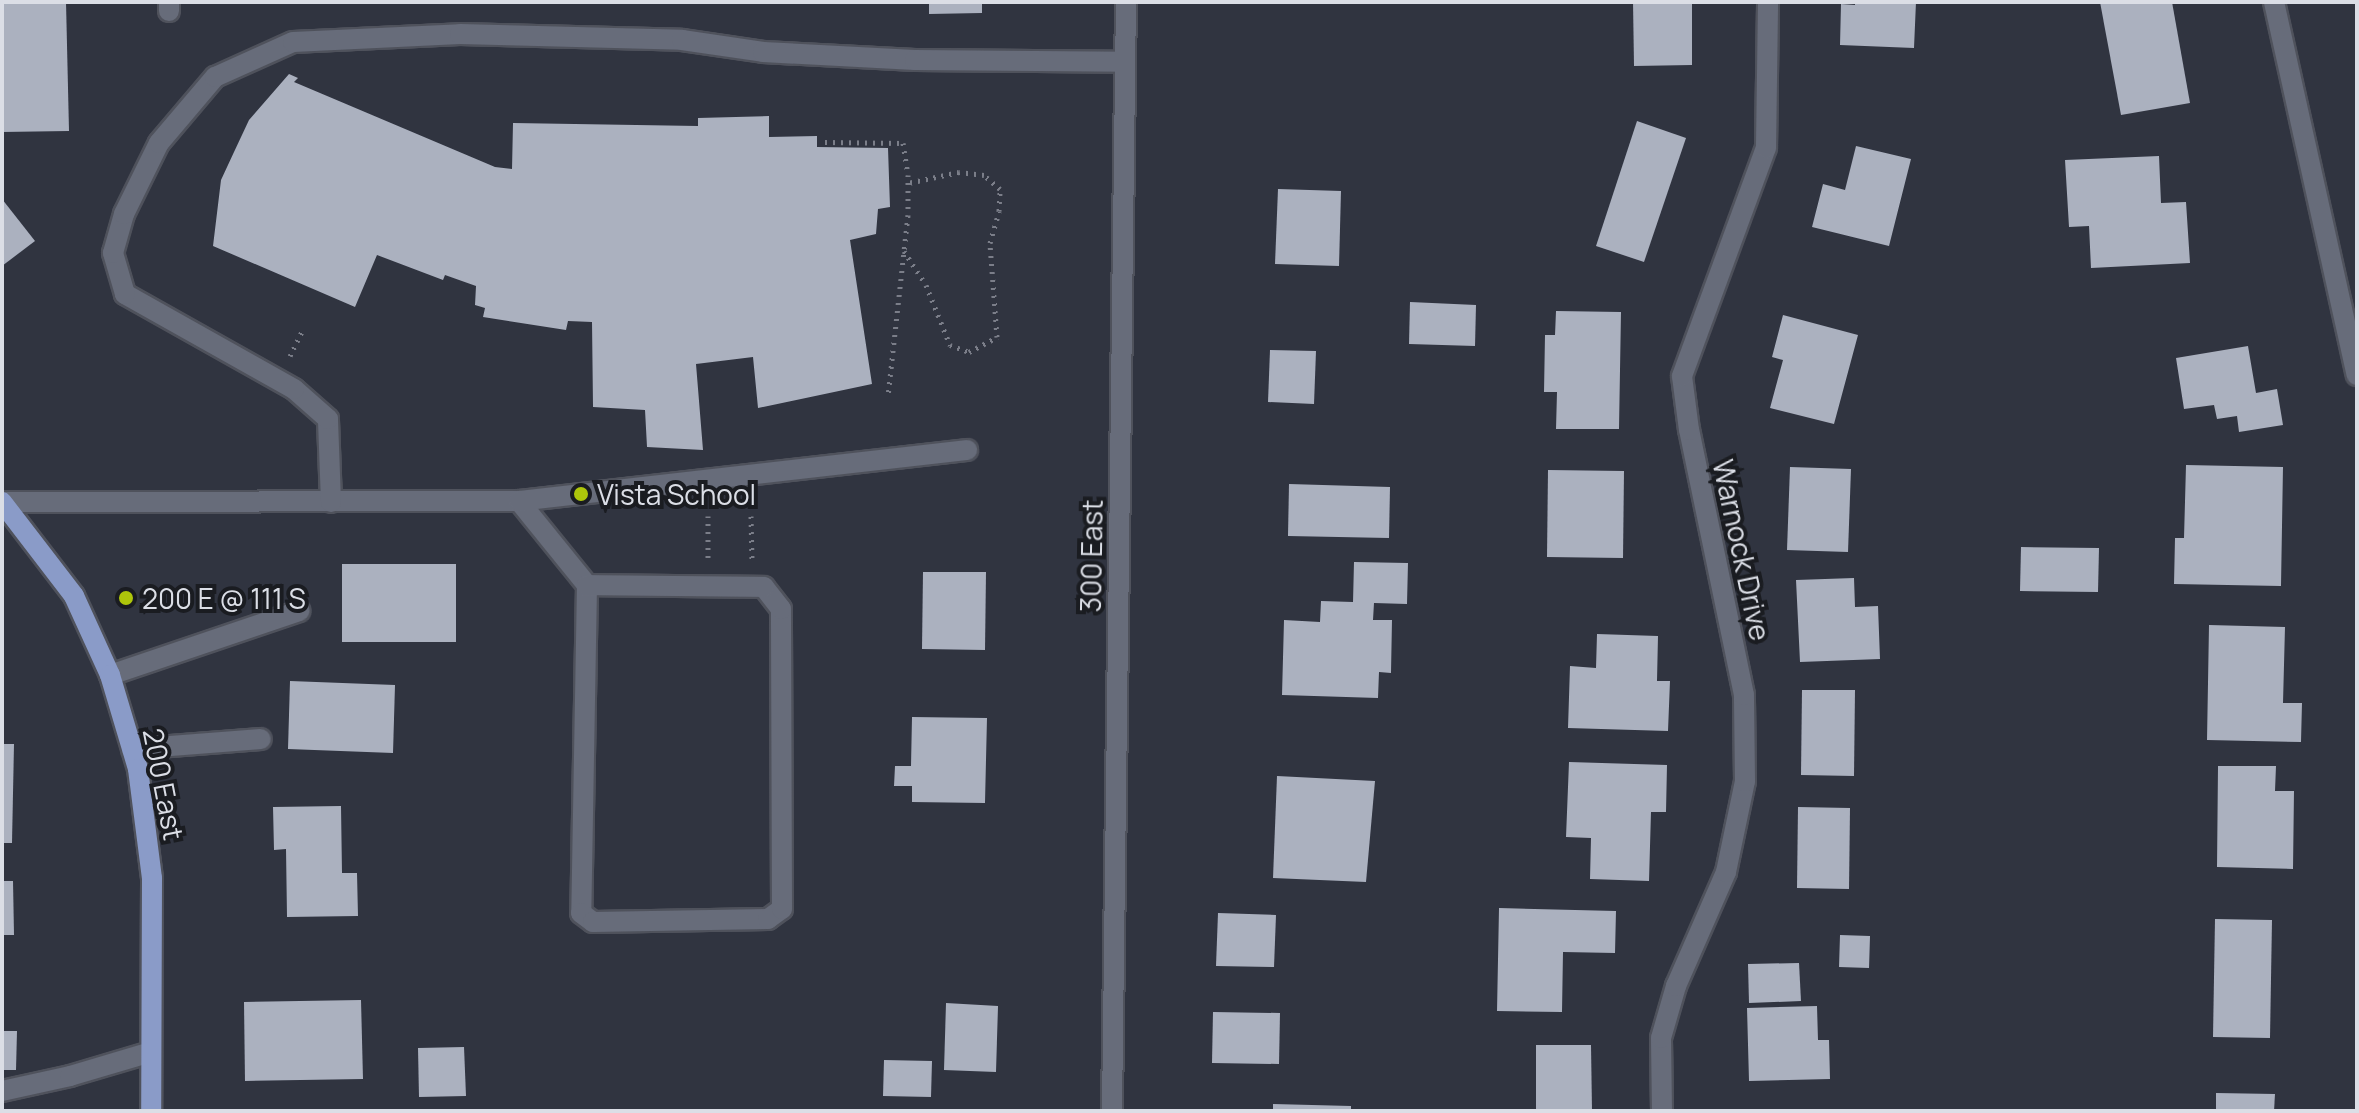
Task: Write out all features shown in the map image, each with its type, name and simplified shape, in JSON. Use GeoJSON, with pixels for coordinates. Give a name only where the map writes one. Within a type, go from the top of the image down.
{"type":"FeatureCollection","features":[{"type":"Feature","properties":{"kind":"main road","name":"200 East"},"geometry":{"type":"LineString","coordinates":[[2,502],[74,596],[110,675],[138,769],[152,878],[151,1111]]}},
{"type":"Feature","properties":{"kind":"street","name":"300 East"},"geometry":{"type":"LineString","coordinates":[[1112,1111],[1126,2]]}},
{"type":"Feature","properties":{"kind":"street","name":"Warnock Drive"},"geometry":{"type":"LineString","coordinates":[[1662,1111],[1661,1038],[1676,986],[1726,872],[1745,781],[1744,695],[1689,430],[1682,376],[1766,148],[1768,2]]}},
{"type":"Feature","properties":{"kind":"street"},"geometry":{"type":"LineString","coordinates":[[2274,2],[2357,375]]}},
{"type":"Feature","properties":{"kind":"street"},"geometry":{"type":"LineString","coordinates":[[331,502],[328,419],[294,389],[125,294],[113,253],[124,214],[159,143],[215,77],[293,42],[460,34],[682,40],[763,52],[915,60],[1125,62]]}},
{"type":"Feature","properties":{"kind":"street"},"geometry":{"type":"LineString","coordinates":[[2,502],[519,501],[967,450]]}},
{"type":"Feature","properties":{"kind":"street"},"geometry":{"type":"LineString","coordinates":[[519,501],[587,585],[581,913],[593,922],[768,919],[782,909],[781,609],[764,587],[587,585]]}},
{"type":"Feature","properties":{"kind":"street"},"geometry":{"type":"LineString","coordinates":[[110,675],[299,611]]}},
{"type":"Feature","properties":{"kind":"street"},"geometry":{"type":"LineString","coordinates":[[132,749],[261,739]]}},
{"type":"Feature","properties":{"kind":"street"},"geometry":{"type":"LineString","coordinates":[[2,1091],[70,1076],[151,1052]]}},
{"type":"Feature","properties":{"kind":"path"},"geometry":{"type":"LineString","coordinates":[[825,142],[903,143],[908,183],[904,251],[888,395]]}},
{"type":"Feature","properties":{"kind":"path"},"geometry":{"type":"LineString","coordinates":[[904,251],[926,285],[950,345],[969,352],[997,337],[990,243],[999,211],[1000,189],[984,175],[959,172],[908,183]]}},
{"type":"Feature","properties":{"kind":"path"},"geometry":{"type":"LineString","coordinates":[[708,516],[708,586]]}},
{"type":"Feature","properties":{"kind":"path"},"geometry":{"type":"LineString","coordinates":[[751,516],[753,587]]}},
{"type":"Feature","properties":{"kind":"building"},"geometry":{"type":"Polygon","coordinates":[[[2,2],[66,2],[69,131],[2,132],[2,2]]]}},
{"type":"Feature","properties":{"kind":"building"},"geometry":{"type":"Polygon","coordinates":[[[929,2],[982,2],[982,13],[929,14],[929,2]]]}},
{"type":"Feature","properties":{"kind":"building"},"geometry":{"type":"Polygon","coordinates":[[[1633,2],[1692,2],[1692,65],[1634,66],[1633,2]]]}},
{"type":"Feature","properties":{"kind":"building"},"geometry":{"type":"Polygon","coordinates":[[[1855,2],[1916,2],[1914,48],[1840,45],[1841,4],[1855,5],[1855,2]]]}},
{"type":"Feature","properties":{"kind":"building"},"geometry":{"type":"Polygon","coordinates":[[[2100,2],[2172,2],[2190,103],[2121,115],[2100,2]]]}},
{"type":"Feature","properties":{"kind":"building","name":"Vista School"},"geometry":{"type":"Polygon","coordinates":[[[289,74],[298,78],[294,82],[495,167],[512,169],[513,123],[698,126],[698,118],[769,116],[769,137],[817,136],[817,147],[888,148],[890,207],[878,209],[876,234],[850,240],[872,384],[758,408],[753,357],[696,364],[703,450],[647,447],[645,410],[593,407],[592,322],[568,321],[566,330],[483,317],[485,308],[475,305],[476,286],[445,275],[443,280],[377,255],[355,307],[213,246],[221,180],[249,120],[289,74]]]}},
{"type":"Feature","properties":{"kind":"building"},"geometry":{"type":"Polygon","coordinates":[[[1637,121],[1686,138],[1644,262],[1596,246],[1637,121]]]}},
{"type":"Feature","properties":{"kind":"building"},"geometry":{"type":"Polygon","coordinates":[[[1856,146],[1911,159],[1889,246],[1812,227],[1823,184],[1845,190],[1856,146]]]}},
{"type":"Feature","properties":{"kind":"building"},"geometry":{"type":"Polygon","coordinates":[[[2159,156],[2161,203],[2186,202],[2190,263],[2091,268],[2089,226],[2069,227],[2065,160],[2159,156]]]}},
{"type":"Feature","properties":{"kind":"building"},"geometry":{"type":"Polygon","coordinates":[[[1278,189],[1341,191],[1339,266],[1275,264],[1278,189]]]}},
{"type":"Feature","properties":{"kind":"building"},"geometry":{"type":"Polygon","coordinates":[[[2,199],[35,241],[2,266],[2,199]]]}},
{"type":"Feature","properties":{"kind":"building"},"geometry":{"type":"Polygon","coordinates":[[[1410,302],[1476,305],[1475,346],[1409,344],[1410,302]]]}},
{"type":"Feature","properties":{"kind":"building"},"geometry":{"type":"Polygon","coordinates":[[[1556,311],[1621,312],[1619,429],[1556,429],[1557,392],[1544,392],[1545,335],[1555,335],[1556,311]]]}},
{"type":"Feature","properties":{"kind":"building"},"geometry":{"type":"Polygon","coordinates":[[[1783,315],[1858,335],[1834,424],[1770,408],[1783,360],[1772,357],[1783,315]]]}},
{"type":"Feature","properties":{"kind":"building"},"geometry":{"type":"Polygon","coordinates":[[[2248,346],[2256,393],[2277,389],[2283,425],[2239,432],[2237,416],[2217,419],[2214,405],[2184,409],[2176,358],[2248,346]]]}},
{"type":"Feature","properties":{"kind":"building"},"geometry":{"type":"Polygon","coordinates":[[[1270,350],[1316,351],[1314,404],[1268,402],[1270,350]]]}},
{"type":"Feature","properties":{"kind":"building"},"geometry":{"type":"Polygon","coordinates":[[[2186,465],[2283,467],[2281,586],[2174,584],[2175,538],[2184,538],[2186,465]]]}},
{"type":"Feature","properties":{"kind":"building"},"geometry":{"type":"Polygon","coordinates":[[[1790,467],[1851,469],[1848,552],[1787,550],[1790,467]]]}},
{"type":"Feature","properties":{"kind":"building"},"geometry":{"type":"Polygon","coordinates":[[[1548,470],[1624,471],[1623,558],[1547,557],[1548,470]]]}},
{"type":"Feature","properties":{"kind":"building"},"geometry":{"type":"Polygon","coordinates":[[[1289,484],[1390,487],[1389,538],[1288,536],[1289,484]]]}},
{"type":"Feature","properties":{"kind":"building"},"geometry":{"type":"Polygon","coordinates":[[[2021,547],[2099,548],[2098,592],[2020,591],[2021,547]]]}},
{"type":"Feature","properties":{"kind":"building"},"geometry":{"type":"Polygon","coordinates":[[[1354,562],[1408,563],[1407,604],[1374,603],[1373,620],[1392,620],[1391,673],[1379,672],[1378,698],[1282,695],[1284,620],[1320,622],[1321,601],[1353,602],[1354,562]]]}},
{"type":"Feature","properties":{"kind":"building"},"geometry":{"type":"Polygon","coordinates":[[[342,564],[456,564],[456,642],[342,642],[342,564]]]}},
{"type":"Feature","properties":{"kind":"building"},"geometry":{"type":"Polygon","coordinates":[[[923,572],[986,572],[985,650],[922,649],[923,572]]]}},
{"type":"Feature","properties":{"kind":"building"},"geometry":{"type":"Polygon","coordinates":[[[1854,578],[1855,607],[1878,606],[1880,659],[1800,662],[1796,580],[1854,578]]]}},
{"type":"Feature","properties":{"kind":"building"},"geometry":{"type":"Polygon","coordinates":[[[2209,625],[2285,627],[2283,703],[2302,703],[2301,742],[2207,740],[2209,625]]]}},
{"type":"Feature","properties":{"kind":"building"},"geometry":{"type":"Polygon","coordinates":[[[1597,634],[1658,636],[1657,681],[1670,681],[1668,731],[1568,728],[1570,666],[1596,668],[1597,634]]]}},
{"type":"Feature","properties":{"kind":"building"},"geometry":{"type":"Polygon","coordinates":[[[290,681],[395,685],[393,753],[288,749],[290,681]]]}},
{"type":"Feature","properties":{"kind":"building"},"geometry":{"type":"Polygon","coordinates":[[[1802,690],[1855,690],[1854,776],[1801,775],[1802,690]]]}},
{"type":"Feature","properties":{"kind":"building"},"geometry":{"type":"Polygon","coordinates":[[[912,717],[987,718],[985,803],[912,802],[912,786],[894,786],[895,766],[911,766],[912,717]]]}},
{"type":"Feature","properties":{"kind":"building"},"geometry":{"type":"Polygon","coordinates":[[[2,744],[14,744],[12,843],[2,843],[2,744]]]}},
{"type":"Feature","properties":{"kind":"building"},"geometry":{"type":"Polygon","coordinates":[[[1569,762],[1667,765],[1666,812],[1651,812],[1649,881],[1590,879],[1591,838],[1566,837],[1569,762]]]}},
{"type":"Feature","properties":{"kind":"building"},"geometry":{"type":"Polygon","coordinates":[[[2218,766],[2276,766],[2275,791],[2294,791],[2293,869],[2217,867],[2218,766]]]}},
{"type":"Feature","properties":{"kind":"building"},"geometry":{"type":"Polygon","coordinates":[[[1277,776],[1375,781],[1366,882],[1273,878],[1277,776]]]}},
{"type":"Feature","properties":{"kind":"building"},"geometry":{"type":"Polygon","coordinates":[[[341,806],[342,873],[357,873],[358,916],[287,917],[286,849],[274,850],[273,807],[341,806]]]}},
{"type":"Feature","properties":{"kind":"building"},"geometry":{"type":"Polygon","coordinates":[[[1798,807],[1850,808],[1849,889],[1797,888],[1798,807]]]}},
{"type":"Feature","properties":{"kind":"building"},"geometry":{"type":"Polygon","coordinates":[[[2,881],[13,881],[14,935],[2,935],[2,881]]]}},
{"type":"Feature","properties":{"kind":"building"},"geometry":{"type":"Polygon","coordinates":[[[1499,908],[1616,911],[1615,953],[1563,952],[1562,1012],[1497,1011],[1499,908]]]}},
{"type":"Feature","properties":{"kind":"building"},"geometry":{"type":"Polygon","coordinates":[[[1218,913],[1276,915],[1274,967],[1216,966],[1218,913]]]}},
{"type":"Feature","properties":{"kind":"building"},"geometry":{"type":"Polygon","coordinates":[[[2215,919],[2272,920],[2270,1038],[2213,1037],[2215,919]]]}},
{"type":"Feature","properties":{"kind":"building"},"geometry":{"type":"Polygon","coordinates":[[[1840,935],[1870,936],[1869,968],[1839,967],[1840,935]]]}},
{"type":"Feature","properties":{"kind":"building"},"geometry":{"type":"Polygon","coordinates":[[[1799,963],[1801,1001],[1749,1003],[1748,964],[1799,963]]]}},
{"type":"Feature","properties":{"kind":"building"},"geometry":{"type":"Polygon","coordinates":[[[361,1000],[363,1079],[245,1081],[244,1002],[361,1000]]]}},
{"type":"Feature","properties":{"kind":"building"},"geometry":{"type":"Polygon","coordinates":[[[946,1003],[998,1006],[996,1072],[944,1070],[946,1003]]]}},
{"type":"Feature","properties":{"kind":"building"},"geometry":{"type":"Polygon","coordinates":[[[1817,1006],[1818,1040],[1829,1040],[1830,1079],[1749,1081],[1747,1008],[1817,1006]]]}},
{"type":"Feature","properties":{"kind":"building"},"geometry":{"type":"Polygon","coordinates":[[[1213,1012],[1280,1013],[1279,1064],[1212,1063],[1213,1012]]]}},
{"type":"Feature","properties":{"kind":"building"},"geometry":{"type":"Polygon","coordinates":[[[2,1031],[17,1031],[16,1070],[2,1070],[2,1031]]]}},
{"type":"Feature","properties":{"kind":"building"},"geometry":{"type":"Polygon","coordinates":[[[1536,1045],[1591,1045],[1592,1111],[1536,1111],[1536,1045]]]}},
{"type":"Feature","properties":{"kind":"building"},"geometry":{"type":"Polygon","coordinates":[[[464,1047],[466,1096],[419,1097],[418,1048],[464,1047]]]}},
{"type":"Feature","properties":{"kind":"building"},"geometry":{"type":"Polygon","coordinates":[[[884,1060],[932,1061],[931,1097],[883,1096],[884,1060]]]}},
{"type":"Feature","properties":{"kind":"building"},"geometry":{"type":"Polygon","coordinates":[[[2216,1093],[2275,1094],[2274,1111],[2216,1111],[2216,1093]]]}},
{"type":"Feature","properties":{"kind":"building"},"geometry":{"type":"Polygon","coordinates":[[[1273,1104],[1351,1106],[1351,1111],[1273,1111],[1273,1104]]]}},
{"type":"Feature","properties":{"kind":"place","name":"Vista School"},"geometry":{"type":"Point","coordinates":[581,494]}},
{"type":"Feature","properties":{"kind":"place","name":"200 E @ 111 S"},"geometry":{"type":"Point","coordinates":[126,598]}}]}
